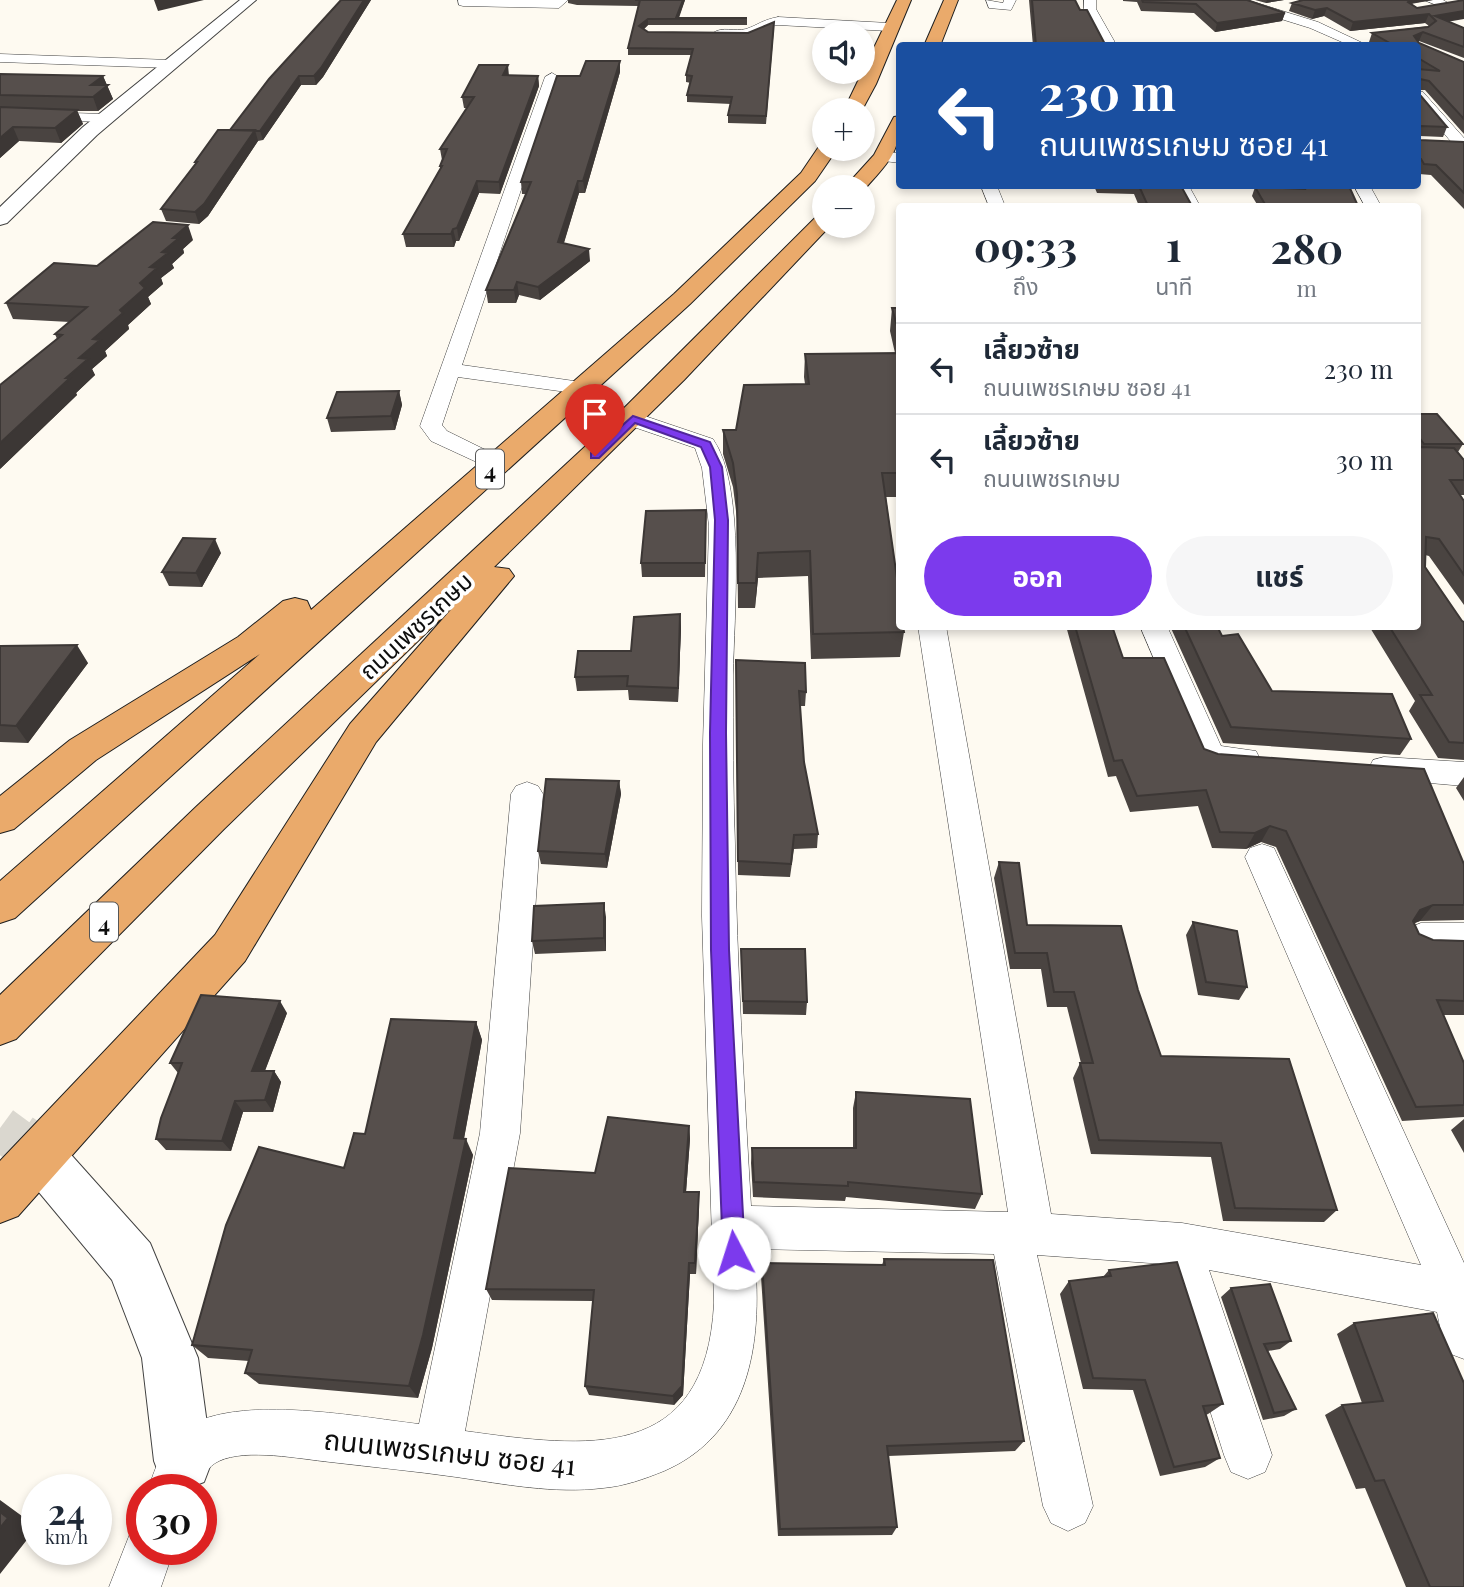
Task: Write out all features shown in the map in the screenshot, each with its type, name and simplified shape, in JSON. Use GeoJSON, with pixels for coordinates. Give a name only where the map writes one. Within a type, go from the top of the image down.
{"type":"FeatureCollection","features":[{"type":"Feature","properties":{"kind":"highway"},"geometry":{"type":"LineString","coordinates":[[861,98],[889,27],[904,0]]}},
{"type":"Feature","properties":{"kind":"highway"},"geometry":{"type":"LineString","coordinates":[[934,42],[951,0]]}},
{"type":"Feature","properties":{"kind":"highway"},"geometry":{"type":"LineString","coordinates":[[870,175],[891,158],[896,137]]}},
{"type":"Feature","properties":{"kind":"highway","name":"4"},"geometry":{"type":"LineString","coordinates":[[0,906],[682,299],[808,177],[819,161]]}},
{"type":"Feature","properties":{"kind":"highway","name":"ถนนเพชรเกษม"},"geometry":{"type":"LineString","coordinates":[[0,1026],[209,819],[633,419],[812,233]]}},
{"type":"Feature","properties":{"kind":"highway"},"geometry":{"type":"LineString","coordinates":[[0,1198],[230,948],[363,733],[532,536],[538,510]]}},
{"type":"Feature","properties":{"kind":"highway"},"geometry":{"type":"LineString","coordinates":[[0,818],[83,750],[250,645],[382,540],[425,526]]}},
{"type":"Feature","properties":{"kind":"street"},"geometry":{"type":"LineString","coordinates":[[2,216],[106,118],[249,0]]}},
{"type":"Feature","properties":{"kind":"street"},"geometry":{"type":"LineString","coordinates":[[465,0],[463,2],[559,4],[562,0]]}},
{"type":"Feature","properties":{"kind":"street"},"geometry":{"type":"LineString","coordinates":[[992,0],[993,5],[1007,7],[1010,0]]}},
{"type":"Feature","properties":{"kind":"street"},"geometry":{"type":"LineString","coordinates":[[1090,0],[1090,9],[1109,42]]}},
{"type":"Feature","properties":{"kind":"street"},"geometry":{"type":"LineString","coordinates":[[1233,0],[1356,42]]}},
{"type":"Feature","properties":{"kind":"street"},"geometry":{"type":"LineString","coordinates":[[1427,4],[1449,3]]}},
{"type":"Feature","properties":{"kind":"street"},"geometry":{"type":"LineString","coordinates":[[1265,9],[1292,5]]}},
{"type":"Feature","properties":{"kind":"street"},"geometry":{"type":"LineString","coordinates":[[700,33],[748,33],[769,22],[778,21],[889,27]]}},
{"type":"Feature","properties":{"kind":"street"},"geometry":{"type":"LineString","coordinates":[[1348,38],[1374,36]]}},
{"type":"Feature","properties":{"kind":"street"},"geometry":{"type":"LineString","coordinates":[[0,58],[171,64]]}},
{"type":"Feature","properties":{"kind":"street"},"geometry":{"type":"LineString","coordinates":[[496,464],[439,436],[431,426],[552,78]]}},
{"type":"Feature","properties":{"kind":"street"},"geometry":{"type":"LineString","coordinates":[[1421,98],[1462,146]]}},
{"type":"Feature","properties":{"kind":"street"},"geometry":{"type":"LineString","coordinates":[[0,115],[106,118]]}},
{"type":"Feature","properties":{"kind":"street"},"geometry":{"type":"LineString","coordinates":[[1439,144],[1462,146]]}},
{"type":"Feature","properties":{"kind":"street"},"geometry":{"type":"LineString","coordinates":[[450,370],[581,388]]}},
{"type":"Feature","properties":{"kind":"street","name":"ถนนเพชรเกษม ซอย 41"},"geometry":{"type":"LineString","coordinates":[[179,1474],[203,1444],[224,1435],[285,1433],[438,1450],[470,1457],[601,1466],[656,1453],[696,1424],[724,1379],[734,1332],[737,1279],[731,1227],[720,950],[718,733],[722,520],[716,467],[705,444],[633,419]]}},
{"type":"Feature","properties":{"kind":"street"},"geometry":{"type":"LineString","coordinates":[[933,630],[1022,1234],[1068,1506]]}},
{"type":"Feature","properties":{"kind":"street"},"geometry":{"type":"LineString","coordinates":[[1155,630],[1210,756],[1277,761]]}},
{"type":"Feature","properties":{"kind":"street"},"geometry":{"type":"LineString","coordinates":[[1357,766],[1464,774]]}},
{"type":"Feature","properties":{"kind":"street"},"geometry":{"type":"LineString","coordinates":[[438,1450],[500,1133],[527,794]]}},
{"type":"Feature","properties":{"kind":"street"},"geometry":{"type":"LineString","coordinates":[[1262,857],[1460,1295],[1464,1337]]}},
{"type":"Feature","properties":{"kind":"street"},"geometry":{"type":"LineString","coordinates":[[1421,938],[1464,938]]}},
{"type":"Feature","properties":{"kind":"street"},"geometry":{"type":"LineString","coordinates":[[40,1156],[131,1262],[170,1358],[178,1474]]}},
{"type":"Feature","properties":{"kind":"street"},"geometry":{"type":"LineString","coordinates":[[731,1227],[1022,1234],[1182,1244],[1460,1295]]}},
{"type":"Feature","properties":{"kind":"street"},"geometry":{"type":"LineString","coordinates":[[1182,1244],[1187,1270],[1248,1455]]}},
{"type":"Feature","properties":{"kind":"street"},"geometry":{"type":"LineString","coordinates":[[135,1587],[143,1565]]}},
{"type":"Feature","properties":{"kind":"building"},"geometry":{"type":"Polygon","coordinates":[[[341,0],[364,0],[321,68],[314,76],[299,76],[260,131],[230,130],[269,79],[341,0]]]}},
{"type":"Feature","properties":{"kind":"building"},"geometry":{"type":"Polygon","coordinates":[[[640,0],[683,0],[676,18],[747,18],[648,19],[639,26],[648,32],[748,33],[774,22],[766,116],[728,115],[732,97],[687,95],[692,76],[686,75],[693,49],[628,48],[640,0]]]}},
{"type":"Feature","properties":{"kind":"building"},"geometry":{"type":"Polygon","coordinates":[[[1032,0],[1075,0],[1080,10],[1087,10],[1104,42],[1036,42],[1032,0]]]}},
{"type":"Feature","properties":{"kind":"building"},"geometry":{"type":"Polygon","coordinates":[[[1142,0],[1247,0],[1285,13],[1217,23],[1196,4],[1142,0]]]}},
{"type":"Feature","properties":{"kind":"building"},"geometry":{"type":"Polygon","coordinates":[[[1303,0],[1410,0],[1408,2],[1417,8],[1464,0],[1464,11],[1435,16],[1464,28],[1464,47],[1423,32],[1414,36],[1418,42],[1388,42],[1372,33],[1428,27],[1436,21],[1429,14],[1353,22],[1327,8],[1315,10],[1292,3],[1303,0]]]}},
{"type":"Feature","properties":{"kind":"building"},"geometry":{"type":"Polygon","coordinates":[[[1421,44],[1464,62],[1464,119],[1429,81],[1421,79],[1421,69],[1440,71],[1421,60],[1421,44]]]}},
{"type":"Feature","properties":{"kind":"building"},"geometry":{"type":"Polygon","coordinates":[[[586,61],[620,61],[583,181],[578,181],[558,242],[589,249],[538,287],[517,282],[514,290],[486,290],[531,182],[521,182],[557,76],[580,76],[586,61]]]}},
{"type":"Feature","properties":{"kind":"building"},"geometry":{"type":"Polygon","coordinates":[[[479,65],[508,65],[503,75],[538,76],[499,182],[477,181],[457,228],[453,229],[451,234],[403,234],[442,166],[447,149],[440,149],[474,97],[462,97],[479,65]]]}},
{"type":"Feature","properties":{"kind":"building"},"geometry":{"type":"Polygon","coordinates":[[[0,74],[103,76],[91,85],[108,85],[93,97],[0,95],[0,74]]]}},
{"type":"Feature","properties":{"kind":"building"},"geometry":{"type":"Polygon","coordinates":[[[1421,96],[1447,127],[1421,126],[1421,96]]]}},
{"type":"Feature","properties":{"kind":"building"},"geometry":{"type":"Polygon","coordinates":[[[0,107],[77,110],[55,128],[13,127],[0,138],[0,107]]]}},
{"type":"Feature","properties":{"kind":"building"},"geometry":{"type":"Polygon","coordinates":[[[218,130],[255,130],[204,204],[195,212],[161,209],[197,162],[218,130]]]}},
{"type":"Feature","properties":{"kind":"building"},"geometry":{"type":"Polygon","coordinates":[[[1421,140],[1464,142],[1464,193],[1436,165],[1424,164],[1421,159],[1421,140]]]}},
{"type":"Feature","properties":{"kind":"building"},"geometry":{"type":"Polygon","coordinates":[[[1140,189],[1183,189],[1190,203],[1147,203],[1140,189]]]}},
{"type":"Feature","properties":{"kind":"building"},"geometry":{"type":"Polygon","coordinates":[[[1256,189],[1350,189],[1357,203],[1264,203],[1256,189]]]}},
{"type":"Feature","properties":{"kind":"building"},"geometry":{"type":"Polygon","coordinates":[[[153,222],[188,225],[173,238],[179,238],[162,252],[168,253],[150,267],[157,268],[140,283],[145,288],[120,310],[123,313],[93,339],[100,340],[79,358],[88,359],[0,443],[0,385],[62,335],[55,334],[87,307],[6,303],[54,263],[97,266],[153,222]]]}},
{"type":"Feature","properties":{"kind":"building"},"geometry":{"type":"Polygon","coordinates":[[[896,353],[896,473],[882,473],[896,571],[896,630],[904,632],[813,634],[810,551],[758,553],[756,583],[738,583],[737,494],[733,463],[723,430],[736,430],[744,385],[809,384],[805,354],[896,353]]]}},
{"type":"Feature","properties":{"kind":"building"},"geometry":{"type":"Polygon","coordinates":[[[399,391],[391,416],[327,418],[337,392],[399,391]]]}},
{"type":"Feature","properties":{"kind":"building"},"geometry":{"type":"Polygon","coordinates":[[[1421,414],[1437,414],[1463,444],[1424,444],[1421,440],[1421,414]]]}},
{"type":"Feature","properties":{"kind":"building"},"geometry":{"type":"Polygon","coordinates":[[[1421,447],[1454,448],[1464,460],[1464,480],[1450,480],[1464,501],[1464,575],[1439,539],[1426,537],[1425,567],[1464,622],[1464,743],[1449,742],[1420,695],[1432,695],[1391,630],[1421,630],[1421,447]]]}},
{"type":"Feature","properties":{"kind":"building"},"geometry":{"type":"Polygon","coordinates":[[[706,510],[705,563],[641,563],[646,511],[706,510]]]}},
{"type":"Feature","properties":{"kind":"building"},"geometry":{"type":"Polygon","coordinates":[[[183,538],[215,539],[196,573],[162,572],[183,538]]]}},
{"type":"Feature","properties":{"kind":"building"},"geometry":{"type":"Polygon","coordinates":[[[680,614],[678,688],[627,686],[628,676],[575,677],[578,651],[631,651],[634,617],[680,614]]]}},
{"type":"Feature","properties":{"kind":"building"},"geometry":{"type":"Polygon","coordinates":[[[1076,630],[1113,630],[1123,658],[1164,658],[1204,749],[1218,754],[1424,769],[1464,864],[1464,905],[1433,905],[1420,910],[1413,921],[1419,934],[1433,940],[1464,941],[1464,1001],[1437,1000],[1464,1063],[1464,1105],[1416,1107],[1286,831],[1270,826],[1255,833],[1220,832],[1206,790],[1137,796],[1122,760],[1114,761],[1076,630]]]}},
{"type":"Feature","properties":{"kind":"building"},"geometry":{"type":"Polygon","coordinates":[[[1186,630],[1219,630],[1222,636],[1238,634],[1272,691],[1392,694],[1411,739],[1231,727],[1186,630]]]}},
{"type":"Feature","properties":{"kind":"building"},"geometry":{"type":"Polygon","coordinates":[[[77,645],[16,726],[0,725],[0,646],[77,645]]]}},
{"type":"Feature","properties":{"kind":"building"},"geometry":{"type":"Polygon","coordinates":[[[736,660],[805,663],[806,692],[799,691],[804,762],[818,834],[794,835],[791,864],[738,861],[736,660]]]}},
{"type":"Feature","properties":{"kind":"building"},"geometry":{"type":"Polygon","coordinates":[[[546,779],[619,781],[605,854],[538,851],[546,779]]]}},
{"type":"Feature","properties":{"kind":"building"},"geometry":{"type":"Polygon","coordinates":[[[999,862],[1019,863],[1027,925],[1121,926],[1138,990],[1161,1056],[1289,1059],[1337,1210],[1235,1208],[1221,1143],[1099,1140],[1080,1063],[1093,1063],[1074,992],[1054,992],[1047,953],[1015,953],[999,862]]]}},
{"type":"Feature","properties":{"kind":"building"},"geometry":{"type":"Polygon","coordinates":[[[604,903],[604,938],[532,941],[534,906],[604,903]]]}},
{"type":"Feature","properties":{"kind":"building"},"geometry":{"type":"Polygon","coordinates":[[[1193,922],[1237,931],[1247,987],[1206,982],[1193,922]]]}},
{"type":"Feature","properties":{"kind":"building"},"geometry":{"type":"Polygon","coordinates":[[[741,949],[805,949],[807,1002],[743,1001],[741,949]]]}},
{"type":"Feature","properties":{"kind":"building"},"geometry":{"type":"Polygon","coordinates":[[[201,995],[280,1001],[252,1071],[274,1071],[265,1100],[235,1101],[222,1141],[156,1139],[182,1063],[170,1063],[201,995]]]}},
{"type":"Feature","properties":{"kind":"building"},"geometry":{"type":"Polygon","coordinates":[[[391,1019],[476,1022],[454,1138],[466,1139],[423,1335],[409,1386],[245,1373],[252,1350],[192,1345],[226,1225],[259,1147],[344,1168],[354,1133],[365,1134],[391,1019]]]}},
{"type":"Feature","properties":{"kind":"building"},"geometry":{"type":"Polygon","coordinates":[[[856,1092],[970,1099],[982,1194],[848,1182],[848,1186],[754,1182],[752,1148],[856,1148],[856,1092]]]}},
{"type":"Feature","properties":{"kind":"building"},"geometry":{"type":"Polygon","coordinates":[[[608,1117],[689,1126],[684,1192],[699,1192],[695,1263],[689,1263],[682,1386],[673,1396],[585,1386],[594,1290],[486,1289],[509,1168],[595,1173],[608,1117]]]}},
{"type":"Feature","properties":{"kind":"building"},"geometry":{"type":"Polygon","coordinates":[[[884,1259],[993,1260],[1024,1441],[887,1446],[897,1527],[780,1529],[762,1263],[885,1265],[884,1259]]]}},
{"type":"Feature","properties":{"kind":"building"},"geometry":{"type":"Polygon","coordinates":[[[1177,1262],[1223,1404],[1203,1406],[1220,1458],[1174,1467],[1145,1380],[1093,1378],[1069,1281],[1111,1276],[1109,1270],[1177,1262]]]}},
{"type":"Feature","properties":{"kind":"building"},"geometry":{"type":"Polygon","coordinates":[[[1270,1284],[1291,1341],[1264,1344],[1296,1409],[1274,1413],[1231,1288],[1270,1284]]]}},
{"type":"Feature","properties":{"kind":"building"},"geometry":{"type":"Polygon","coordinates":[[[1433,1313],[1464,1383],[1464,1587],[1430,1587],[1384,1480],[1375,1481],[1342,1405],[1383,1401],[1354,1323],[1433,1313]]]}},
{"type":"Feature","properties":{"kind":"building"},"geometry":{"type":"Polygon","coordinates":[[[0,1512],[8,1518],[0,1528],[0,1512]]]}},
{"type":"Feature","properties":{"kind":"tunnel"},"geometry":{"type":"LineString","coordinates":[[0,1128],[19,1142]]}},
{"type":"Feature","properties":{"kind":"tunnel"},"geometry":{"type":"LineString","coordinates":[[17,1140],[40,1156]]}},
{"type":"Feature","properties":{"kind":"route"},"geometry":{"type":"LineString","coordinates":[[595,456],[633,419],[705,444],[716,467],[722,520],[718,733],[720,950],[734,1253]]}}]}
